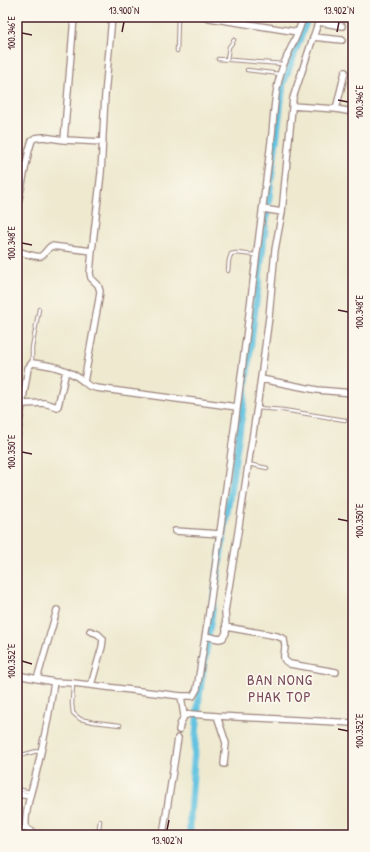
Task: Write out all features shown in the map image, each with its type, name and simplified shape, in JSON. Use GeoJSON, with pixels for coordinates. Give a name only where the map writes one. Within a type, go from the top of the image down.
{"type":"FeatureCollection","features":[{"type":"Feature","properties":{"kind":"street"},"geometry":{"type":"LineString","coordinates":[[64,140],[74,17]]}},
{"type":"Feature","properties":{"kind":"street"},"geometry":{"type":"LineString","coordinates":[[84,382],[100,291],[98,285],[91,278],[90,273],[101,173],[105,95],[112,17]]}},
{"type":"Feature","properties":{"kind":"street"},"geometry":{"type":"LineString","coordinates":[[202,17],[298,32]]}},
{"type":"Feature","properties":{"kind":"street"},"geometry":{"type":"LineString","coordinates":[[17,675],[54,682],[181,696],[193,696],[196,689],[206,637],[264,209],[275,102],[280,74],[303,17]]}},
{"type":"Feature","properties":{"kind":"street"},"geometry":{"type":"LineString","coordinates":[[206,637],[219,639],[223,638],[226,633],[225,611],[269,317],[275,250],[281,212],[292,106],[295,92],[319,20],[342,26]]}},
{"type":"Feature","properties":{"kind":"street"},"geometry":{"type":"LineString","coordinates":[[313,37],[342,40]]}},
{"type":"Feature","properties":{"kind":"street"},"geometry":{"type":"LineString","coordinates":[[336,109],[345,72]]}},
{"type":"Feature","properties":{"kind":"street"},"geometry":{"type":"LineString","coordinates":[[292,106],[336,109],[353,112]]}},
{"type":"Feature","properties":{"kind":"street"},"geometry":{"type":"LineString","coordinates":[[17,208],[32,140],[43,137],[64,140],[103,142]]}},
{"type":"Feature","properties":{"kind":"street"},"geometry":{"type":"LineString","coordinates":[[264,209],[281,212]]}},
{"type":"Feature","properties":{"kind":"street"},"geometry":{"type":"LineString","coordinates":[[17,251],[39,256],[51,246],[92,251]]}},
{"type":"Feature","properties":{"kind":"street"},"geometry":{"type":"LineString","coordinates":[[17,436],[28,368],[32,363],[55,366],[79,378],[87,385],[96,388],[237,407]]}},
{"type":"Feature","properties":{"kind":"street"},"geometry":{"type":"LineString","coordinates":[[22,404],[44,403],[57,407],[66,371]]}},
{"type":"Feature","properties":{"kind":"street"},"geometry":{"type":"LineString","coordinates":[[260,379],[317,390],[353,393]]}},
{"type":"Feature","properties":{"kind":"street"},"geometry":{"type":"LineString","coordinates":[[175,531],[220,534]]}},
{"type":"Feature","properties":{"kind":"street"},"geometry":{"type":"LineString","coordinates":[[37,679],[57,610]]}},
{"type":"Feature","properties":{"kind":"street"},"geometry":{"type":"LineString","coordinates":[[226,627],[277,636],[284,639],[285,645],[283,659],[286,662],[336,672]]}},
{"type":"Feature","properties":{"kind":"street"},"geometry":{"type":"LineString","coordinates":[[90,631],[98,634],[102,639],[102,647],[91,685]]}},
{"type":"Feature","properties":{"kind":"street"},"geometry":{"type":"LineString","coordinates":[[26,828],[25,820],[46,732],[54,682]]}},
{"type":"Feature","properties":{"kind":"street"},"geometry":{"type":"LineString","coordinates":[[181,696],[187,715]]}},
{"type":"Feature","properties":{"kind":"street"},"geometry":{"type":"LineString","coordinates":[[187,715],[353,724]]}},
{"type":"Feature","properties":{"kind":"street"},"geometry":{"type":"LineString","coordinates":[[179,730],[180,724],[187,715]]}},
{"type":"Feature","properties":{"kind":"street"},"geometry":{"type":"LineString","coordinates":[[215,716],[226,743],[224,764]]}},
{"type":"Feature","properties":{"kind":"street"},"geometry":{"type":"LineString","coordinates":[[163,835],[178,738]]}},
{"type":"Feature","properties":{"kind":"street"},"geometry":{"type":"LineString","coordinates":[[17,794],[30,794]]}},
{"type":"Feature","properties":{"kind":"street"},"geometry":{"type":"LineString","coordinates":[[17,830],[26,828],[37,835]]}},
{"type":"Feature","properties":{"kind":"lane"},"geometry":{"type":"LineString","coordinates":[[176,50],[178,17]]}},
{"type":"Feature","properties":{"kind":"lane"},"geometry":{"type":"LineString","coordinates":[[227,60],[229,47],[234,40]]}},
{"type":"Feature","properties":{"kind":"lane"},"geometry":{"type":"LineString","coordinates":[[218,59],[284,64]]}},
{"type":"Feature","properties":{"kind":"lane"},"geometry":{"type":"LineString","coordinates":[[247,70],[280,74]]}},
{"type":"Feature","properties":{"kind":"lane"},"geometry":{"type":"LineString","coordinates":[[228,271],[231,254],[257,255]]}},
{"type":"Feature","properties":{"kind":"lane"},"geometry":{"type":"LineString","coordinates":[[32,363],[32,348],[39,309]]}},
{"type":"Feature","properties":{"kind":"lane"},"geometry":{"type":"LineString","coordinates":[[256,408],[283,410],[345,420]]}},
{"type":"Feature","properties":{"kind":"lane"},"geometry":{"type":"LineString","coordinates":[[248,464],[267,468]]}},
{"type":"Feature","properties":{"kind":"lane"},"geometry":{"type":"LineString","coordinates":[[73,683],[73,713],[80,719],[120,725]]}},
{"type":"Feature","properties":{"kind":"lane"},"geometry":{"type":"LineString","coordinates":[[22,755],[42,750]]}},
{"type":"Feature","properties":{"kind":"lane"},"geometry":{"type":"LineString","coordinates":[[17,789],[30,794]]}},
{"type":"Feature","properties":{"kind":"lane"},"geometry":{"type":"LineString","coordinates":[[98,835],[100,821]]}},
{"type":"Feature","properties":{"kind":"waterway"},"geometry":{"type":"LineString","coordinates":[[190,835],[190,815],[199,696],[242,414],[283,84],[308,17]]}},
{"type":"Feature","properties":{"kind":"district","name":"BAN NONG PHAK TOP"},"geometry":{"type":"Point","coordinates":[280,688]}}]}
